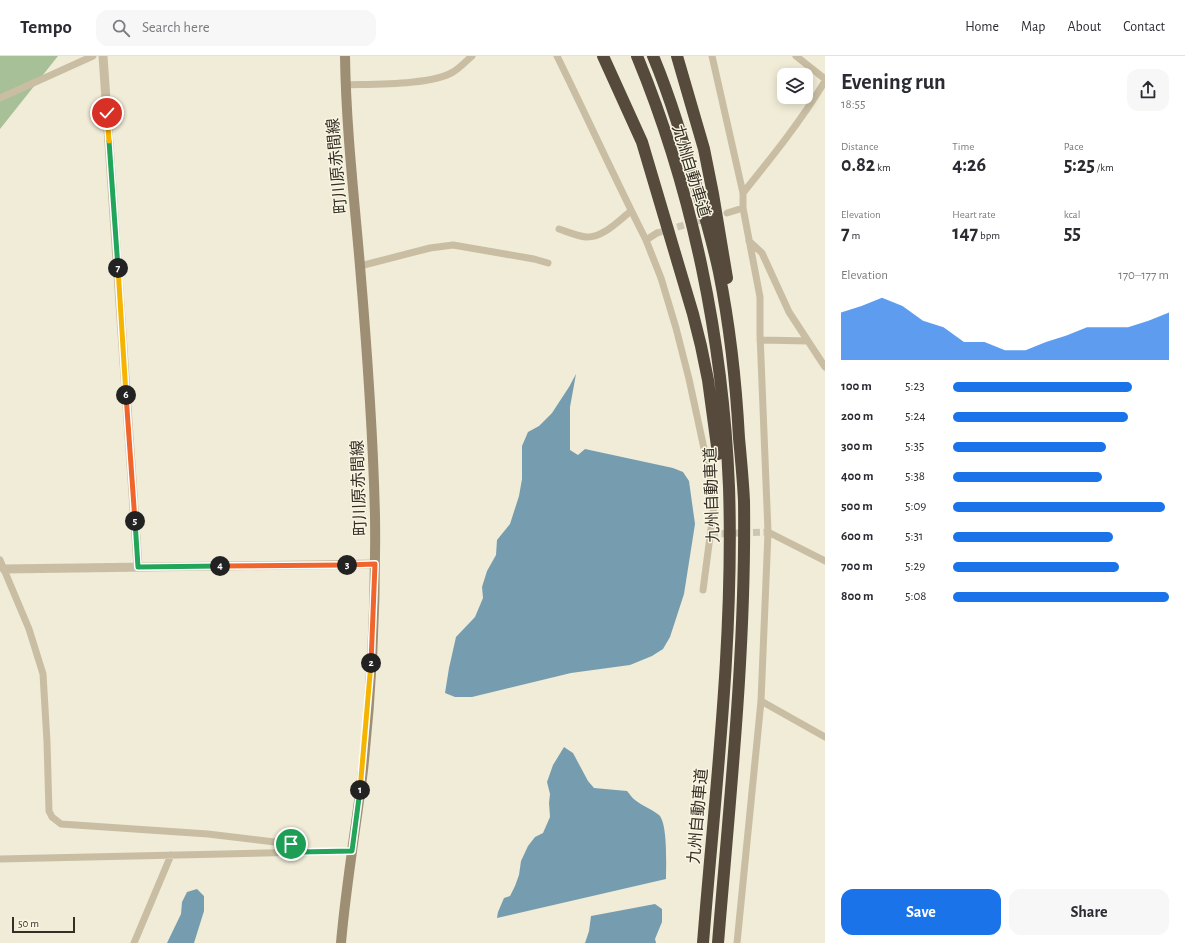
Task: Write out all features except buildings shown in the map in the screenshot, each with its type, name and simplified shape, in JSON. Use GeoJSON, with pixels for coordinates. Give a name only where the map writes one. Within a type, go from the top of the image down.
{"type":"FeatureCollection","features":[{"type":"Feature","properties":{"kind":"highway"},"geometry":{"type":"LineString","coordinates":[[603,56],[642,142],[701,346],[718,445],[729,560]]}},
{"type":"Feature","properties":{"kind":"highway","name":"九州自動車道"},"geometry":{"type":"LineString","coordinates":[[637,56],[672,152],[690,216],[705,279],[721,381],[729,486],[729,560],[723,702],[703,943]]}},
{"type":"Feature","properties":{"kind":"highway","name":"九州自動車道"},"geometry":{"type":"LineString","coordinates":[[653,56],[663,80],[686,148],[719,271],[736,391],[744,499],[740,657],[734,751],[718,943]]}},
{"type":"Feature","properties":{"kind":"highway"},"geometry":{"type":"LineString","coordinates":[[677,56],[704,149],[714,194],[727,272],[726,317]]}},
{"type":"Feature","properties":{"kind":"main road","name":"町川原赤間線"},"geometry":{"type":"LineString","coordinates":[[341,943],[366,728],[371,662],[375,564],[372,436],[360,266],[350,162],[345,85],[345,56]]}},
{"type":"Feature","properties":{"kind":"street"},"geometry":{"type":"LineString","coordinates":[[0,98],[92,56]]}},
{"type":"Feature","properties":{"kind":"street"},"geometry":{"type":"LineString","coordinates":[[103,56],[138,567]]}},
{"type":"Feature","properties":{"kind":"street"},"geometry":{"type":"LineString","coordinates":[[345,85],[396,83],[435,79],[453,73],[472,56]]}},
{"type":"Feature","properties":{"kind":"street"},"geometry":{"type":"LineString","coordinates":[[557,56],[646,240],[661,278],[676,328],[689,379],[708,467],[714,506],[703,590]]}},
{"type":"Feature","properties":{"kind":"street"},"geometry":{"type":"LineString","coordinates":[[712,56],[743,193],[743,208],[748,241],[760,297],[760,340],[768,532],[761,701],[737,943]]}},
{"type":"Feature","properties":{"kind":"street"},"geometry":{"type":"LineString","coordinates":[[743,193],[783,143],[825,80],[796,56]]}},
{"type":"Feature","properties":{"kind":"street"},"geometry":{"type":"LineString","coordinates":[[726,213],[743,208]]}},
{"type":"Feature","properties":{"kind":"street"},"geometry":{"type":"LineString","coordinates":[[559,229],[585,237],[594,237],[603,233],[631,211]]}},
{"type":"Feature","properties":{"kind":"street"},"geometry":{"type":"LineString","coordinates":[[646,240],[657,233]]}},
{"type":"Feature","properties":{"kind":"street"},"geometry":{"type":"LineString","coordinates":[[748,241],[762,253],[789,312],[824,362]]}},
{"type":"Feature","properties":{"kind":"street"},"geometry":{"type":"LineString","coordinates":[[360,266],[430,248],[453,246],[534,259],[548,263]]}},
{"type":"Feature","properties":{"kind":"street"},"geometry":{"type":"LineString","coordinates":[[760,340],[808,341]]}},
{"type":"Feature","properties":{"kind":"street"},"geometry":{"type":"LineString","coordinates":[[768,532],[825,561]]}},
{"type":"Feature","properties":{"kind":"street"},"geometry":{"type":"LineString","coordinates":[[0,560],[2,569],[29,629],[43,674],[49,810],[52,818],[61,824],[208,834],[291,844],[298,845],[300,852]]}},
{"type":"Feature","properties":{"kind":"street"},"geometry":{"type":"LineString","coordinates":[[2,569],[375,564]]}},
{"type":"Feature","properties":{"kind":"street"},"geometry":{"type":"LineString","coordinates":[[761,701],[825,737]]}},
{"type":"Feature","properties":{"kind":"street"},"geometry":{"type":"LineString","coordinates":[[0,859],[352,851]]}},
{"type":"Feature","properties":{"kind":"street"},"geometry":{"type":"LineString","coordinates":[[134,943],[170,855]]}},
{"type":"Feature","properties":{"kind":"green space"},"geometry":{"type":"Polygon","coordinates":[[[0,56],[58,56],[0,129],[0,56]]]}},
{"type":"Feature","properties":{"kind":"water"},"geometry":{"type":"Polygon","coordinates":[[[576,374],[570,407],[570,450],[578,455],[585,449],[673,468],[683,472],[689,481],[695,524],[684,594],[670,637],[663,649],[652,656],[630,665],[571,673],[472,697],[455,697],[445,693],[456,637],[475,617],[483,598],[482,587],[487,571],[496,555],[497,540],[510,524],[519,496],[522,479],[522,446],[528,432],[539,426],[552,413],[576,374]]]}},
{"type":"Feature","properties":{"kind":"water"},"geometry":{"type":"Polygon","coordinates":[[[564,747],[573,753],[588,781],[594,788],[627,791],[638,802],[659,815],[664,827],[665,836],[666,879],[497,918],[504,898],[510,896],[515,886],[519,875],[521,861],[528,846],[535,837],[543,833],[550,817],[550,794],[547,782],[553,765],[564,747]]]}},
{"type":"Feature","properties":{"kind":"water"},"geometry":{"type":"Polygon","coordinates":[[[197,889],[204,896],[204,911],[194,943],[167,943],[181,914],[182,902],[187,892],[197,889]]]}},
{"type":"Feature","properties":{"kind":"water"},"geometry":{"type":"Polygon","coordinates":[[[655,904],[662,909],[662,922],[655,939],[656,943],[585,943],[589,931],[591,916],[655,904]]]}},
{"type":"Feature","properties":{"kind":"tunnel"},"geometry":{"type":"LineString","coordinates":[[657,233],[708,218]]}},
{"type":"Feature","properties":{"kind":"tunnel"},"geometry":{"type":"LineString","coordinates":[[711,534],[768,532]]}},
{"type":"Feature","properties":{"kind":"route"},"geometry":{"type":"LineString","coordinates":[[107,113],[138,567],[375,564],[371,662],[366,728],[352,851],[300,852],[298,845],[291,844]]}}]}
